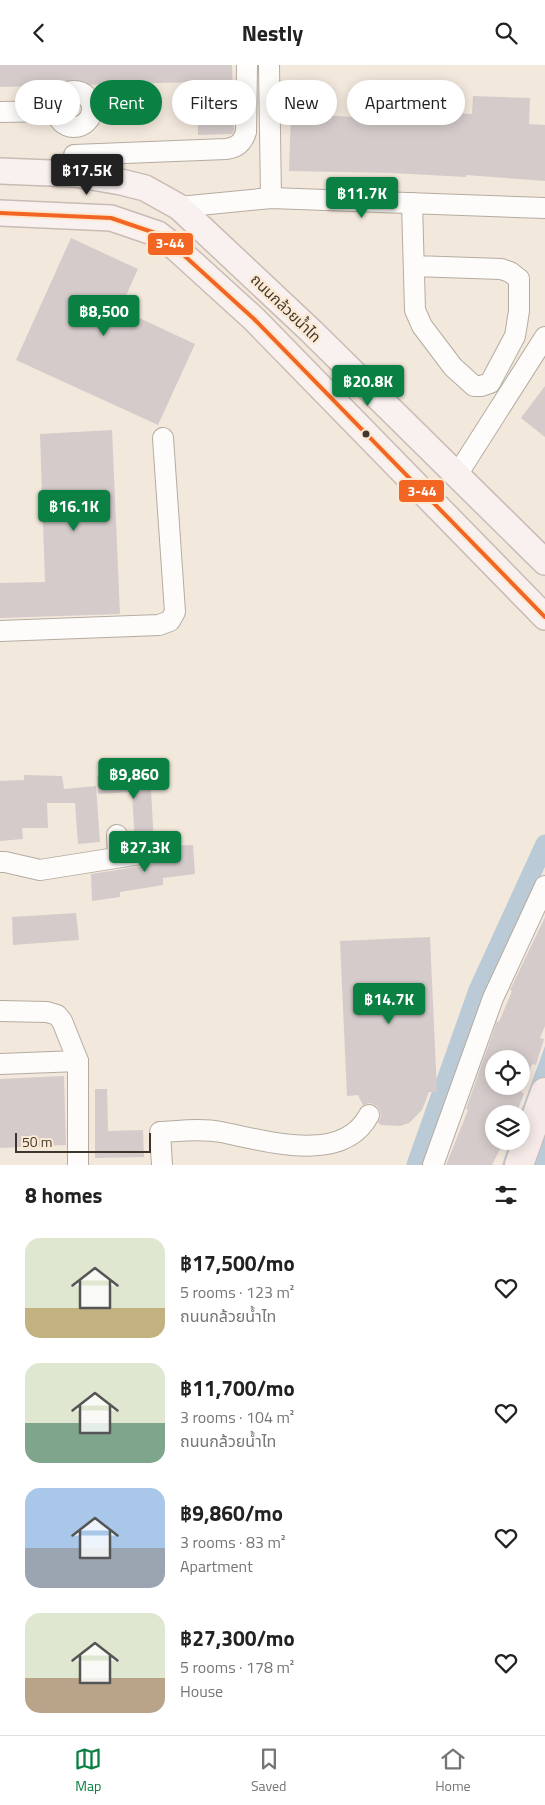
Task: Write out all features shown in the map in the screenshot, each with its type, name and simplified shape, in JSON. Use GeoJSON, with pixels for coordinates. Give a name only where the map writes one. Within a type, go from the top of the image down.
{"type":"FeatureCollection","features":[{"type":"Feature","properties":{"kind":"highway"},"geometry":{"type":"LineString","coordinates":[[519,1165],[545,1092]]}},
{"type":"Feature","properties":{"kind":"main road","name":"ถนนกล้วยน้ำไท"},"geometry":{"type":"LineString","coordinates":[[0,171],[75,164],[145,188],[179,207],[312,331],[545,562]]}},
{"type":"Feature","properties":{"kind":"main road"},"geometry":{"type":"LineString","coordinates":[[158,234],[179,207]]}},
{"type":"Feature","properties":{"kind":"main road","name":"ถนนกล้วยน้ำไท"},"geometry":{"type":"LineString","coordinates":[[0,213],[111,218],[158,234],[178,249],[254,319],[545,617]]}},
{"type":"Feature","properties":{"kind":"street"},"geometry":{"type":"LineString","coordinates":[[73,128],[75,164],[234,147],[241,142],[246,132],[247,65]]}},
{"type":"Feature","properties":{"kind":"street"},"geometry":{"type":"LineString","coordinates":[[269,65],[271,199]]}},
{"type":"Feature","properties":{"kind":"street"},"geometry":{"type":"LineString","coordinates":[[65,125],[73,128],[79,127],[89,119],[92,107],[86,96],[80,93]]}},
{"type":"Feature","properties":{"kind":"street"},"geometry":{"type":"LineString","coordinates":[[0,112],[15,112]]}},
{"type":"Feature","properties":{"kind":"street"},"geometry":{"type":"LineString","coordinates":[[179,207],[271,199],[545,208]]}},
{"type":"Feature","properties":{"kind":"street"},"geometry":{"type":"LineString","coordinates":[[412,203],[415,310],[422,325],[453,367],[474,386],[490,383],[515,336],[519,311],[519,279],[510,272],[501,269],[414,266]]}},
{"type":"Feature","properties":{"kind":"street"},"geometry":{"type":"LineString","coordinates":[[456,475],[545,337]]}},
{"type":"Feature","properties":{"kind":"street"},"geometry":{"type":"LineString","coordinates":[[0,631],[159,625],[170,621],[175,612],[163,438]]}},
{"type":"Feature","properties":{"kind":"street"},"geometry":{"type":"LineString","coordinates":[[117,835],[118,857]]}},
{"type":"Feature","properties":{"kind":"street"},"geometry":{"type":"LineString","coordinates":[[0,862],[40,870],[147,853]]}},
{"type":"Feature","properties":{"kind":"street"},"geometry":{"type":"LineString","coordinates":[[433,1165],[493,998],[545,886]]}},
{"type":"Feature","properties":{"kind":"street"},"geometry":{"type":"LineString","coordinates":[[0,1011],[47,1012],[57,1015],[62,1021],[78,1061],[78,1165]]}},
{"type":"Feature","properties":{"kind":"street"},"geometry":{"type":"LineString","coordinates":[[0,1064],[78,1061]]}},
{"type":"Feature","properties":{"kind":"street"},"geometry":{"type":"LineString","coordinates":[[162,1165],[160,1132],[212,1131],[282,1148],[311,1150],[330,1148],[350,1141],[362,1130],[369,1115]]}},
{"type":"Feature","properties":{"kind":"water"},"geometry":{"type":"Polygon","coordinates":[[[545,1046],[545,1165],[502,1165],[507,1150],[530,1150],[530,1105],[523,1105],[527,1095],[530,1095],[530,1087],[545,1046]]]}},
{"type":"Feature","properties":{"kind":"building"},"geometry":{"type":"Polygon","coordinates":[[[0,65],[232,65],[232,80],[172,80],[172,83],[162,83],[162,80],[90,80],[90,85],[80,85],[80,80],[15,80],[15,87],[0,87],[0,65]]]}},
{"type":"Feature","properties":{"kind":"building"},"geometry":{"type":"Polygon","coordinates":[[[473,96],[530,98],[529,124],[545,125],[545,181],[466,175],[466,177],[289,171],[291,125],[337,125],[337,116],[347,117],[347,125],[465,125],[465,114],[472,114],[473,96]]]}},
{"type":"Feature","properties":{"kind":"building"},"geometry":{"type":"Polygon","coordinates":[[[198,125],[234,125],[232,134],[198,135],[198,125]]]}},
{"type":"Feature","properties":{"kind":"building"},"geometry":{"type":"Polygon","coordinates":[[[71,238],[138,269],[120,309],[195,344],[158,425],[16,360],[71,238]]]}},
{"type":"Feature","properties":{"kind":"building"},"geometry":{"type":"Polygon","coordinates":[[[545,386],[545,437],[521,418],[545,386]]]}},
{"type":"Feature","properties":{"kind":"building"},"geometry":{"type":"Polygon","coordinates":[[[112,430],[120,614],[0,618],[0,583],[45,582],[40,434],[112,430]]]}},
{"type":"Feature","properties":{"kind":"building"},"geometry":{"type":"Polygon","coordinates":[[[150,772],[154,844],[146,841],[135,843],[132,792],[98,794],[97,776],[150,772]]]}},
{"type":"Feature","properties":{"kind":"building"},"geometry":{"type":"Polygon","coordinates":[[[24,775],[62,776],[64,789],[96,786],[100,842],[78,844],[75,803],[47,803],[48,828],[22,828],[23,839],[0,841],[0,781],[24,780],[24,775]]]}},
{"type":"Feature","properties":{"kind":"building"},"geometry":{"type":"Polygon","coordinates":[[[193,845],[195,874],[163,878],[163,885],[120,892],[120,897],[92,901],[91,874],[149,865],[158,858],[157,846],[193,845]]]}},
{"type":"Feature","properties":{"kind":"building"},"geometry":{"type":"Polygon","coordinates":[[[76,913],[79,940],[13,945],[12,917],[76,913]]]}},
{"type":"Feature","properties":{"kind":"building"},"geometry":{"type":"Polygon","coordinates":[[[545,917],[545,1026],[540,1038],[544,1039],[536,1065],[532,1064],[530,1069],[530,1050],[487,1050],[497,1021],[499,1022],[512,991],[510,990],[545,917]]]}},
{"type":"Feature","properties":{"kind":"building"},"geometry":{"type":"Polygon","coordinates":[[[430,937],[437,1092],[429,1092],[422,1110],[409,1123],[400,1126],[381,1125],[378,1123],[381,1116],[377,1106],[370,1103],[363,1105],[358,1095],[347,1096],[340,941],[430,937]]]}},
{"type":"Feature","properties":{"kind":"building"},"geometry":{"type":"Polygon","coordinates":[[[485,1055],[485,1095],[524,1095],[520,1105],[485,1105],[485,1150],[500,1150],[492,1165],[446,1165],[468,1110],[466,1109],[485,1055]]]}},
{"type":"Feature","properties":{"kind":"building"},"geometry":{"type":"Polygon","coordinates":[[[64,1076],[66,1145],[0,1148],[0,1079],[64,1076]]]}},
{"type":"Feature","properties":{"kind":"building"},"geometry":{"type":"Polygon","coordinates":[[[95,1089],[107,1089],[108,1131],[143,1130],[144,1157],[95,1158],[95,1089]]]}},
{"type":"Feature","properties":{"kind":"waterway"},"geometry":{"type":"LineString","coordinates":[[416,1165],[478,990],[545,844]]}},
{"type":"Feature","properties":{"kind":"transit line","name":"3-44"},"geometry":{"type":"LineString","coordinates":[[0,213],[111,218],[158,234],[254,319],[545,617]]}}]}
